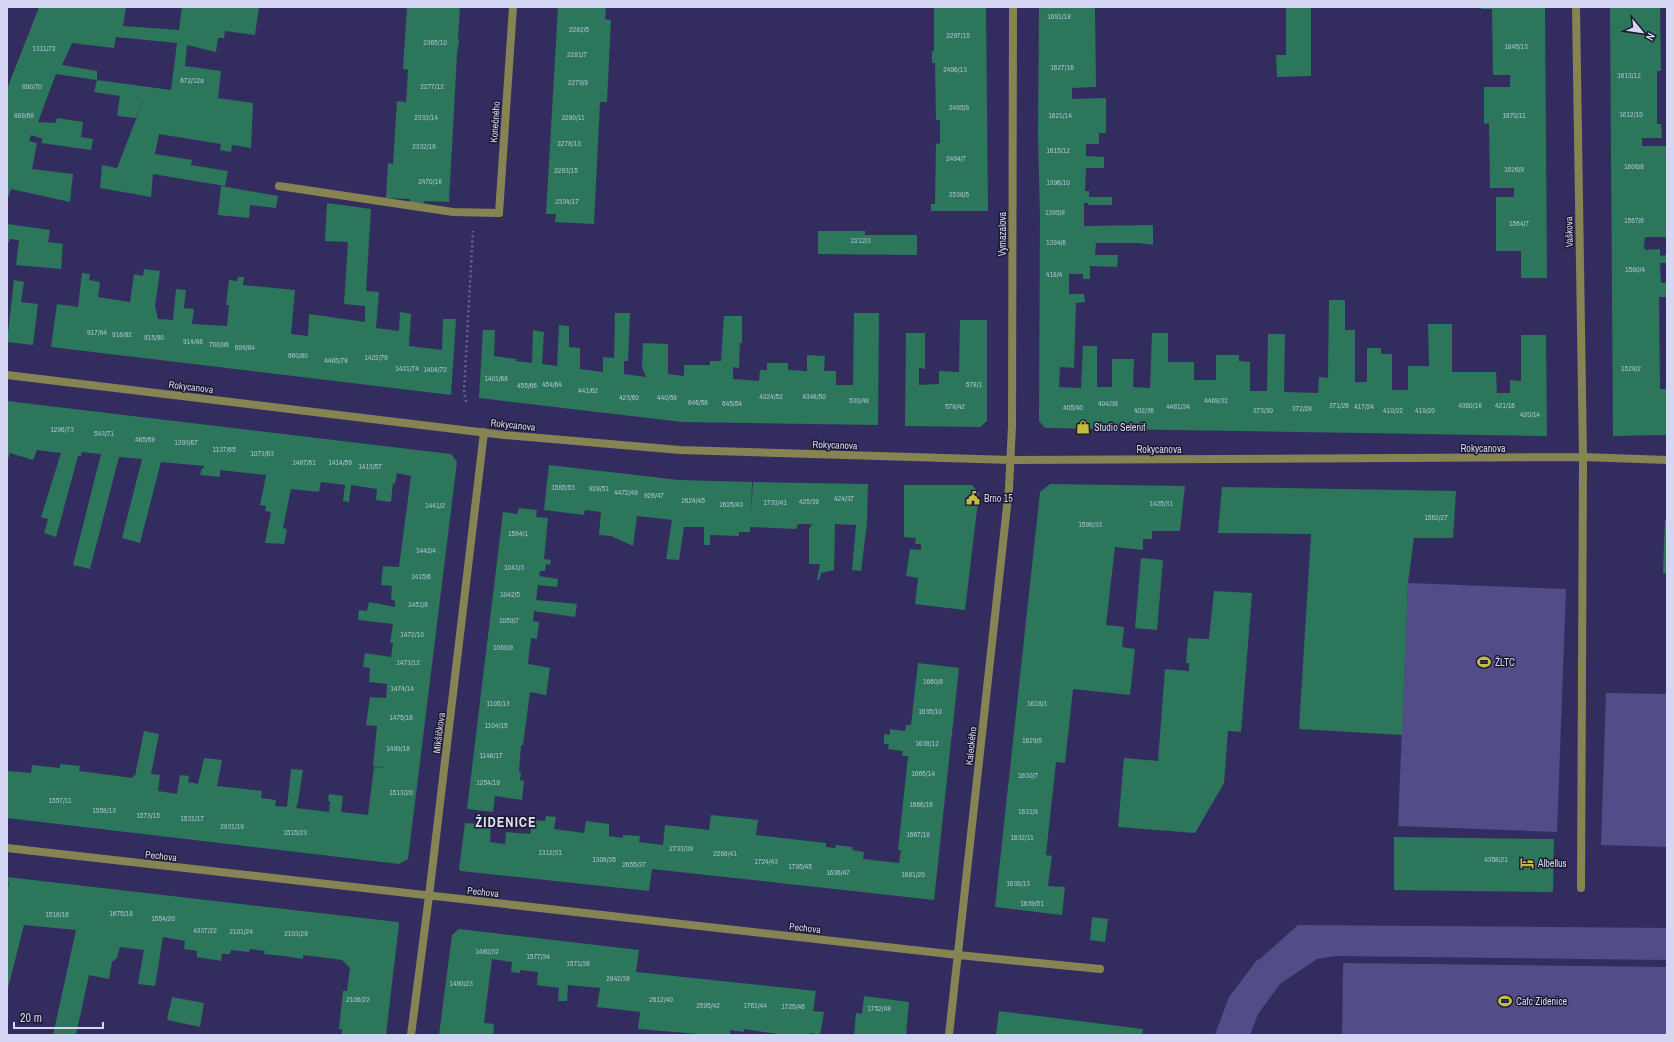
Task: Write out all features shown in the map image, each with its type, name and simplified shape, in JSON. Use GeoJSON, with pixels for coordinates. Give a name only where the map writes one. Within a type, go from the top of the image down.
{"type":"FeatureCollection","features":[{"type":"Feature","properties":{"kind":"street","name":"Konečného"},"geometry":{"type":"LineString","coordinates":[[279,186],[453,212],[499,213],[513,7]]}},
{"type":"Feature","properties":{"kind":"street","name":"Vymazalova"},"geometry":{"type":"LineString","coordinates":[[1011,460],[1013,7]]}},
{"type":"Feature","properties":{"kind":"street","name":"Vaškova"},"geometry":{"type":"LineString","coordinates":[[1576,7],[1583,457],[1581,888]]}},
{"type":"Feature","properties":{"kind":"street","name":"Rokycanova"},"geometry":{"type":"LineString","coordinates":[[7,375],[504,435],[680,450],[1011,460],[1583,457],[1667,460]]}},
{"type":"Feature","properties":{"kind":"street","name":"Mikšíčkova"},"geometry":{"type":"LineString","coordinates":[[411,1035],[484,432]]}},
{"type":"Feature","properties":{"kind":"street","name":"Kaleckého"},"geometry":{"type":"LineString","coordinates":[[949,1035],[1008,504],[1011,460]]}},
{"type":"Feature","properties":{"kind":"street","name":"Pechova"},"geometry":{"type":"LineString","coordinates":[[7,848],[958,955],[1100,968]]}},
{"type":"Feature","properties":{"kind":"path"},"geometry":{"type":"LineString","coordinates":[[466,402],[464,391],[474,212]]}},
{"type":"Feature","properties":{"kind":"shaded area","name":"ŽLTC"},"geometry":{"type":"Polygon","coordinates":[[[1408,583],[1566,589],[1557,832],[1398,826],[1408,583]]]}},
{"type":"Feature","properties":{"kind":"shaded area"},"geometry":{"type":"Polygon","coordinates":[[[1606,693],[1667,694],[1667,847],[1601,845],[1606,693]]]}},
{"type":"Feature","properties":{"kind":"shaded area"},"geometry":{"type":"Polygon","coordinates":[[[1298,925],[1667,928],[1667,960],[1335,956],[1317,959],[1280,984],[1258,1014],[1250,1035],[1215,1035],[1229,997],[1257,960],[1298,925]]]}},
{"type":"Feature","properties":{"kind":"shaded area","name":"Cafc Zidenice"},"geometry":{"type":"Polygon","coordinates":[[[1343,963],[1667,967],[1667,1035],[1342,1035],[1343,963]]]}},
{"type":"Feature","properties":{"kind":"building"},"geometry":{"type":"Polygon","coordinates":[[[39,7],[126,7],[123,26],[179,30],[182,7],[259,7],[255,35],[225,31],[224,38],[218,38],[216,52],[187,45],[185,66],[221,71],[218,98],[253,103],[251,148],[232,145],[231,152],[220,150],[221,144],[159,134],[155,154],[192,160],[191,165],[228,171],[225,186],[153,174],[151,197],[100,188],[102,165],[117,168],[147,91],[136,118],[117,116],[120,96],[94,92],[97,80],[56,74],[38,122],[56,123],[57,118],[83,122],[81,137],[93,139],[91,150],[41,143],[43,139],[31,135],[29,141],[37,143],[32,169],[73,174],[70,202],[11,189],[7,200],[7,89],[39,7]],[[116,37],[114,48],[72,43],[62,65],[97,71],[97,80],[171,90],[177,43],[116,37]]]}},
{"type":"Feature","properties":{"kind":"building"},"geometry":{"type":"Polygon","coordinates":[[[407,7],[460,7],[449,202],[424,201],[424,203],[410,203],[410,199],[386,198],[388,163],[393,164],[397,101],[406,102],[408,70],[403,69],[407,7]]]}},
{"type":"Feature","properties":{"kind":"building"},"geometry":{"type":"Polygon","coordinates":[[[558,7],[606,7],[605,19],[611,20],[607,102],[600,102],[594,224],[555,222],[556,214],[546,214],[558,7]]]}},
{"type":"Feature","properties":{"kind":"building"},"geometry":{"type":"Polygon","coordinates":[[[934,7],[986,7],[988,211],[931,211],[931,204],[935,204],[936,144],[940,143],[940,120],[936,120],[935,63],[932,63],[932,51],[934,51],[934,7]]]}},
{"type":"Feature","properties":{"kind":"building"},"geometry":{"type":"Polygon","coordinates":[[[1039,7],[1095,7],[1096,87],[1072,88],[1072,99],[1106,98],[1106,133],[1099,133],[1099,144],[1086,144],[1086,156],[1104,157],[1104,168],[1086,168],[1085,191],[1089,191],[1089,197],[1112,197],[1112,205],[1088,205],[1088,203],[1084,203],[1084,226],[1153,225],[1153,245],[1139,243],[1096,243],[1095,255],[1118,255],[1117,267],[1090,266],[1090,279],[1083,279],[1083,274],[1069,274],[1069,294],[1084,294],[1085,302],[1076,303],[1074,368],[1060,367],[1059,387],[1081,388],[1083,346],[1097,346],[1097,387],[1112,387],[1112,359],[1134,359],[1133,387],[1150,388],[1152,333],[1168,333],[1168,362],[1194,362],[1194,380],[1216,380],[1216,355],[1239,355],[1239,361],[1250,362],[1250,391],[1267,391],[1268,334],[1285,334],[1284,392],[1318,393],[1319,377],[1328,378],[1329,300],[1345,300],[1345,330],[1355,330],[1355,382],[1367,382],[1367,348],[1381,348],[1381,354],[1392,354],[1392,390],[1408,390],[1408,366],[1429,366],[1428,324],[1452,324],[1452,372],[1496,372],[1497,393],[1510,393],[1510,380],[1521,381],[1521,335],[1546,335],[1547,436],[1045,428],[1039,421],[1039,7]]]}},
{"type":"Feature","properties":{"kind":"building"},"geometry":{"type":"Polygon","coordinates":[[[1286,7],[1311,7],[1311,76],[1277,77],[1276,55],[1286,55],[1286,7]]]}},
{"type":"Feature","properties":{"kind":"building"},"geometry":{"type":"Polygon","coordinates":[[[1481,7],[1544,7],[1545,9],[1547,278],[1521,278],[1521,251],[1496,251],[1496,197],[1514,197],[1514,188],[1490,188],[1489,123],[1484,124],[1484,87],[1510,87],[1510,75],[1493,75],[1492,9],[1481,9],[1481,7]]]}},
{"type":"Feature","properties":{"kind":"building"},"geometry":{"type":"Polygon","coordinates":[[[1610,7],[1660,8],[1661,71],[1657,71],[1657,124],[1661,124],[1662,138],[1642,138],[1642,146],[1667,146],[1667,237],[1645,237],[1644,247],[1645,250],[1660,249],[1660,256],[1667,255],[1667,263],[1660,263],[1661,283],[1667,283],[1667,297],[1659,297],[1660,389],[1667,389],[1667,435],[1613,436],[1610,7]]]}},
{"type":"Feature","properties":{"kind":"building"},"geometry":{"type":"Polygon","coordinates":[[[221,186],[278,196],[276,208],[250,205],[249,218],[218,215],[221,186]]]}},
{"type":"Feature","properties":{"kind":"building"},"geometry":{"type":"Polygon","coordinates":[[[327,203],[371,209],[366,291],[379,292],[376,328],[399,331],[400,312],[411,314],[409,346],[442,350],[443,319],[456,319],[451,395],[51,347],[57,304],[78,307],[82,273],[90,274],[89,280],[100,282],[98,297],[130,302],[134,274],[143,276],[144,269],[160,271],[155,306],[158,319],[173,320],[176,289],[186,290],[184,308],[194,309],[192,324],[227,326],[229,305],[226,305],[229,280],[237,281],[238,277],[244,277],[243,285],[295,290],[291,334],[308,336],[309,314],[365,322],[365,306],[344,304],[348,242],[325,241],[327,203]]]}},
{"type":"Feature","properties":{"kind":"building"},"geometry":{"type":"Polygon","coordinates":[[[7,224],[50,230],[48,242],[63,244],[61,269],[16,265],[19,240],[10,239],[7,246],[7,224]]]}},
{"type":"Feature","properties":{"kind":"building"},"geometry":{"type":"Polygon","coordinates":[[[818,231],[865,231],[865,235],[917,235],[917,255],[818,254],[818,231]]]}},
{"type":"Feature","properties":{"kind":"building"},"geometry":{"type":"Polygon","coordinates":[[[14,280],[24,282],[21,302],[38,304],[33,345],[7,342],[14,280]]]}},
{"type":"Feature","properties":{"kind":"building"},"geometry":{"type":"Polygon","coordinates":[[[615,313],[630,313],[628,361],[624,361],[624,374],[646,377],[642,367],[643,343],[668,344],[668,374],[684,376],[684,365],[710,365],[710,361],[721,361],[724,316],[742,316],[742,343],[740,343],[739,368],[733,367],[733,379],[759,381],[760,370],[767,370],[767,363],[788,363],[788,370],[807,371],[807,355],[825,356],[824,371],[836,371],[836,385],[853,385],[854,313],[879,313],[878,425],[682,422],[479,398],[483,330],[495,330],[494,356],[532,363],[533,330],[544,332],[542,364],[557,366],[559,325],[569,326],[569,347],[580,348],[580,369],[603,372],[603,357],[614,358],[615,313]]]}},
{"type":"Feature","properties":{"kind":"building"},"geometry":{"type":"Polygon","coordinates":[[[960,320],[987,320],[987,421],[980,427],[905,426],[906,333],[925,333],[925,369],[919,368],[919,385],[939,384],[939,371],[959,372],[960,320]]]}},
{"type":"Feature","properties":{"kind":"building"},"geometry":{"type":"Polygon","coordinates":[[[7,401],[451,454],[457,462],[408,859],[399,864],[7,818],[7,771],[31,773],[32,765],[60,768],[60,764],[80,766],[79,771],[133,778],[133,775],[135,776],[144,731],[159,734],[151,774],[160,775],[158,791],[177,794],[180,775],[189,776],[188,782],[198,784],[204,758],[222,760],[217,786],[262,791],[261,798],[276,800],[275,806],[287,807],[291,769],[303,770],[296,808],[329,812],[329,794],[343,796],[341,812],[368,815],[374,767],[387,768],[373,766],[377,726],[366,725],[370,697],[386,698],[387,684],[369,682],[370,668],[363,667],[365,653],[391,657],[393,643],[390,643],[393,624],[358,620],[359,610],[367,611],[369,602],[395,607],[395,601],[391,599],[392,586],[381,585],[383,566],[399,567],[411,476],[397,473],[395,484],[393,483],[391,502],[376,500],[377,489],[351,485],[349,502],[343,501],[345,485],[321,482],[319,492],[291,489],[283,528],[287,529],[284,544],[265,543],[271,512],[265,511],[266,506],[260,505],[266,475],[220,470],[220,477],[200,475],[204,466],[161,462],[140,543],[122,538],[142,459],[119,457],[90,569],[73,565],[101,454],[82,452],[81,456],[78,456],[56,537],[44,533],[48,519],[41,517],[61,453],[37,450],[33,460],[10,453],[7,462],[7,401]]]}},
{"type":"Feature","properties":{"kind":"building"},"geometry":{"type":"Polygon","coordinates":[[[549,465],[679,480],[752,482],[751,514],[753,482],[868,484],[867,523],[861,571],[852,570],[856,525],[835,524],[834,570],[821,573],[819,580],[817,580],[820,564],[809,564],[809,529],[812,524],[798,524],[796,529],[750,527],[750,532],[739,532],[739,536],[710,535],[710,545],[704,545],[704,527],[684,527],[679,560],[666,559],[672,520],[637,516],[633,546],[611,536],[599,535],[601,512],[585,510],[584,515],[544,510],[549,465]]]}},
{"type":"Feature","properties":{"kind":"building"},"geometry":{"type":"Polygon","coordinates":[[[1050,484],[1185,486],[1180,531],[1152,531],[1152,539],[1143,539],[1143,550],[1115,547],[1106,625],[1124,627],[1122,647],[1135,649],[1130,695],[1073,689],[1065,763],[1056,762],[1046,855],[1052,856],[1048,886],[1065,887],[1062,915],[995,907],[1040,492],[1050,484]]]}},
{"type":"Feature","properties":{"kind":"building"},"geometry":{"type":"Polygon","coordinates":[[[904,485],[972,485],[979,493],[965,610],[915,604],[918,578],[906,576],[910,549],[921,550],[921,544],[915,544],[916,538],[904,537],[904,485]]]}},
{"type":"Feature","properties":{"kind":"building"},"geometry":{"type":"Polygon","coordinates":[[[1222,487],[1456,491],[1453,538],[1414,538],[1408,583],[1402,735],[1299,729],[1311,534],[1218,533],[1222,487]]]}},
{"type":"Feature","properties":{"kind":"building"},"geometry":{"type":"Polygon","coordinates":[[[519,508],[537,510],[536,517],[548,518],[544,559],[551,560],[550,565],[546,564],[545,571],[540,571],[539,576],[558,579],[557,587],[538,585],[536,600],[577,604],[575,617],[534,611],[533,621],[539,622],[537,639],[531,638],[528,664],[550,668],[546,695],[530,692],[523,745],[521,745],[519,772],[521,772],[520,780],[524,781],[522,800],[495,796],[493,812],[467,809],[503,512],[517,514],[519,508]]]}},
{"type":"Feature","properties":{"kind":"building"},"geometry":{"type":"Polygon","coordinates":[[[1665,520],[1667,520],[1667,573],[1663,573],[1665,520]]]}},
{"type":"Feature","properties":{"kind":"building"},"geometry":{"type":"Polygon","coordinates":[[[1141,558],[1163,560],[1157,630],[1135,628],[1141,558]]]}},
{"type":"Feature","properties":{"kind":"building"},"geometry":{"type":"Polygon","coordinates":[[[1214,591],[1252,593],[1241,732],[1228,731],[1224,783],[1195,833],[1118,827],[1124,758],[1158,761],[1165,669],[1189,671],[1189,663],[1186,663],[1188,638],[1209,639],[1214,591]]]}},
{"type":"Feature","properties":{"kind":"building"},"geometry":{"type":"Polygon","coordinates":[[[918,663],[959,668],[934,900],[652,869],[649,891],[461,871],[459,869],[465,823],[491,825],[490,842],[505,844],[506,832],[530,834],[533,820],[545,821],[546,816],[556,817],[554,829],[584,833],[586,821],[609,824],[609,836],[623,838],[623,835],[640,836],[639,842],[663,845],[665,825],[709,830],[711,815],[758,820],[756,835],[826,843],[826,847],[835,848],[836,845],[853,847],[852,850],[864,852],[863,859],[899,863],[901,850],[898,850],[908,756],[902,756],[903,751],[888,749],[889,744],[884,744],[884,734],[890,735],[890,729],[905,731],[906,725],[911,725],[918,663]]]}},
{"type":"Feature","properties":{"kind":"building"},"geometry":{"type":"Polygon","coordinates":[[[1394,837],[1554,839],[1553,892],[1394,890],[1394,837]]]}},
{"type":"Feature","properties":{"kind":"building"},"geometry":{"type":"Polygon","coordinates":[[[7,877],[398,922],[399,924],[386,1035],[342,1035],[342,1029],[339,1029],[343,991],[347,991],[350,968],[342,960],[303,955],[303,959],[264,954],[265,951],[250,949],[249,952],[231,950],[230,954],[222,954],[221,961],[197,957],[197,951],[184,949],[185,941],[163,937],[155,986],[138,984],[144,950],[120,947],[117,958],[112,962],[109,979],[89,975],[76,1035],[53,1035],[76,930],[24,925],[7,992],[7,894],[9,881],[7,884],[7,877]]]}},
{"type":"Feature","properties":{"kind":"building"},"geometry":{"type":"Polygon","coordinates":[[[1092,917],[1108,919],[1105,942],[1090,940],[1092,917]]]}},
{"type":"Feature","properties":{"kind":"building"},"geometry":{"type":"Polygon","coordinates":[[[459,929],[639,950],[636,972],[816,991],[813,1011],[824,1012],[820,1035],[810,1033],[810,1035],[785,1035],[744,1029],[744,1032],[730,1030],[730,1035],[711,1035],[638,1029],[640,1012],[597,1007],[600,988],[568,985],[567,1001],[558,1001],[559,988],[537,985],[538,972],[520,970],[520,973],[511,972],[512,962],[492,959],[484,1023],[494,1024],[493,1035],[439,1035],[452,935],[459,929]]]}},
{"type":"Feature","properties":{"kind":"building"},"geometry":{"type":"Polygon","coordinates":[[[864,996],[909,1002],[906,1035],[854,1035],[856,1013],[862,1014],[864,996]]]}},
{"type":"Feature","properties":{"kind":"building"},"geometry":{"type":"Polygon","coordinates":[[[172,997],[204,1003],[200,1027],[167,1020],[172,997]]]}},
{"type":"Feature","properties":{"kind":"building"},"geometry":{"type":"Polygon","coordinates":[[[999,1011],[1143,1029],[1142,1035],[996,1035],[999,1011]]]}},
{"type":"Feature","properties":{"kind":"place","name":"Studio Selenit"},"geometry":{"type":"Point","coordinates":[1083,427]}},
{"type":"Feature","properties":{"kind":"place","name":"Brno 15"},"geometry":{"type":"Point","coordinates":[973,498]}},
{"type":"Feature","properties":{"kind":"place","name":"ŽLTC"},"geometry":{"type":"Point","coordinates":[1484,662]}},
{"type":"Feature","properties":{"kind":"place","name":"Albellus"},"geometry":{"type":"Point","coordinates":[1527,863]}},
{"type":"Feature","properties":{"kind":"place","name":"Cafc Zidenice"},"geometry":{"type":"Point","coordinates":[1505,1001]}},
{"type":"Feature","properties":{"kind":"district","name":"ŽIDENICE"},"geometry":{"type":"Point","coordinates":[506,822]}}]}
